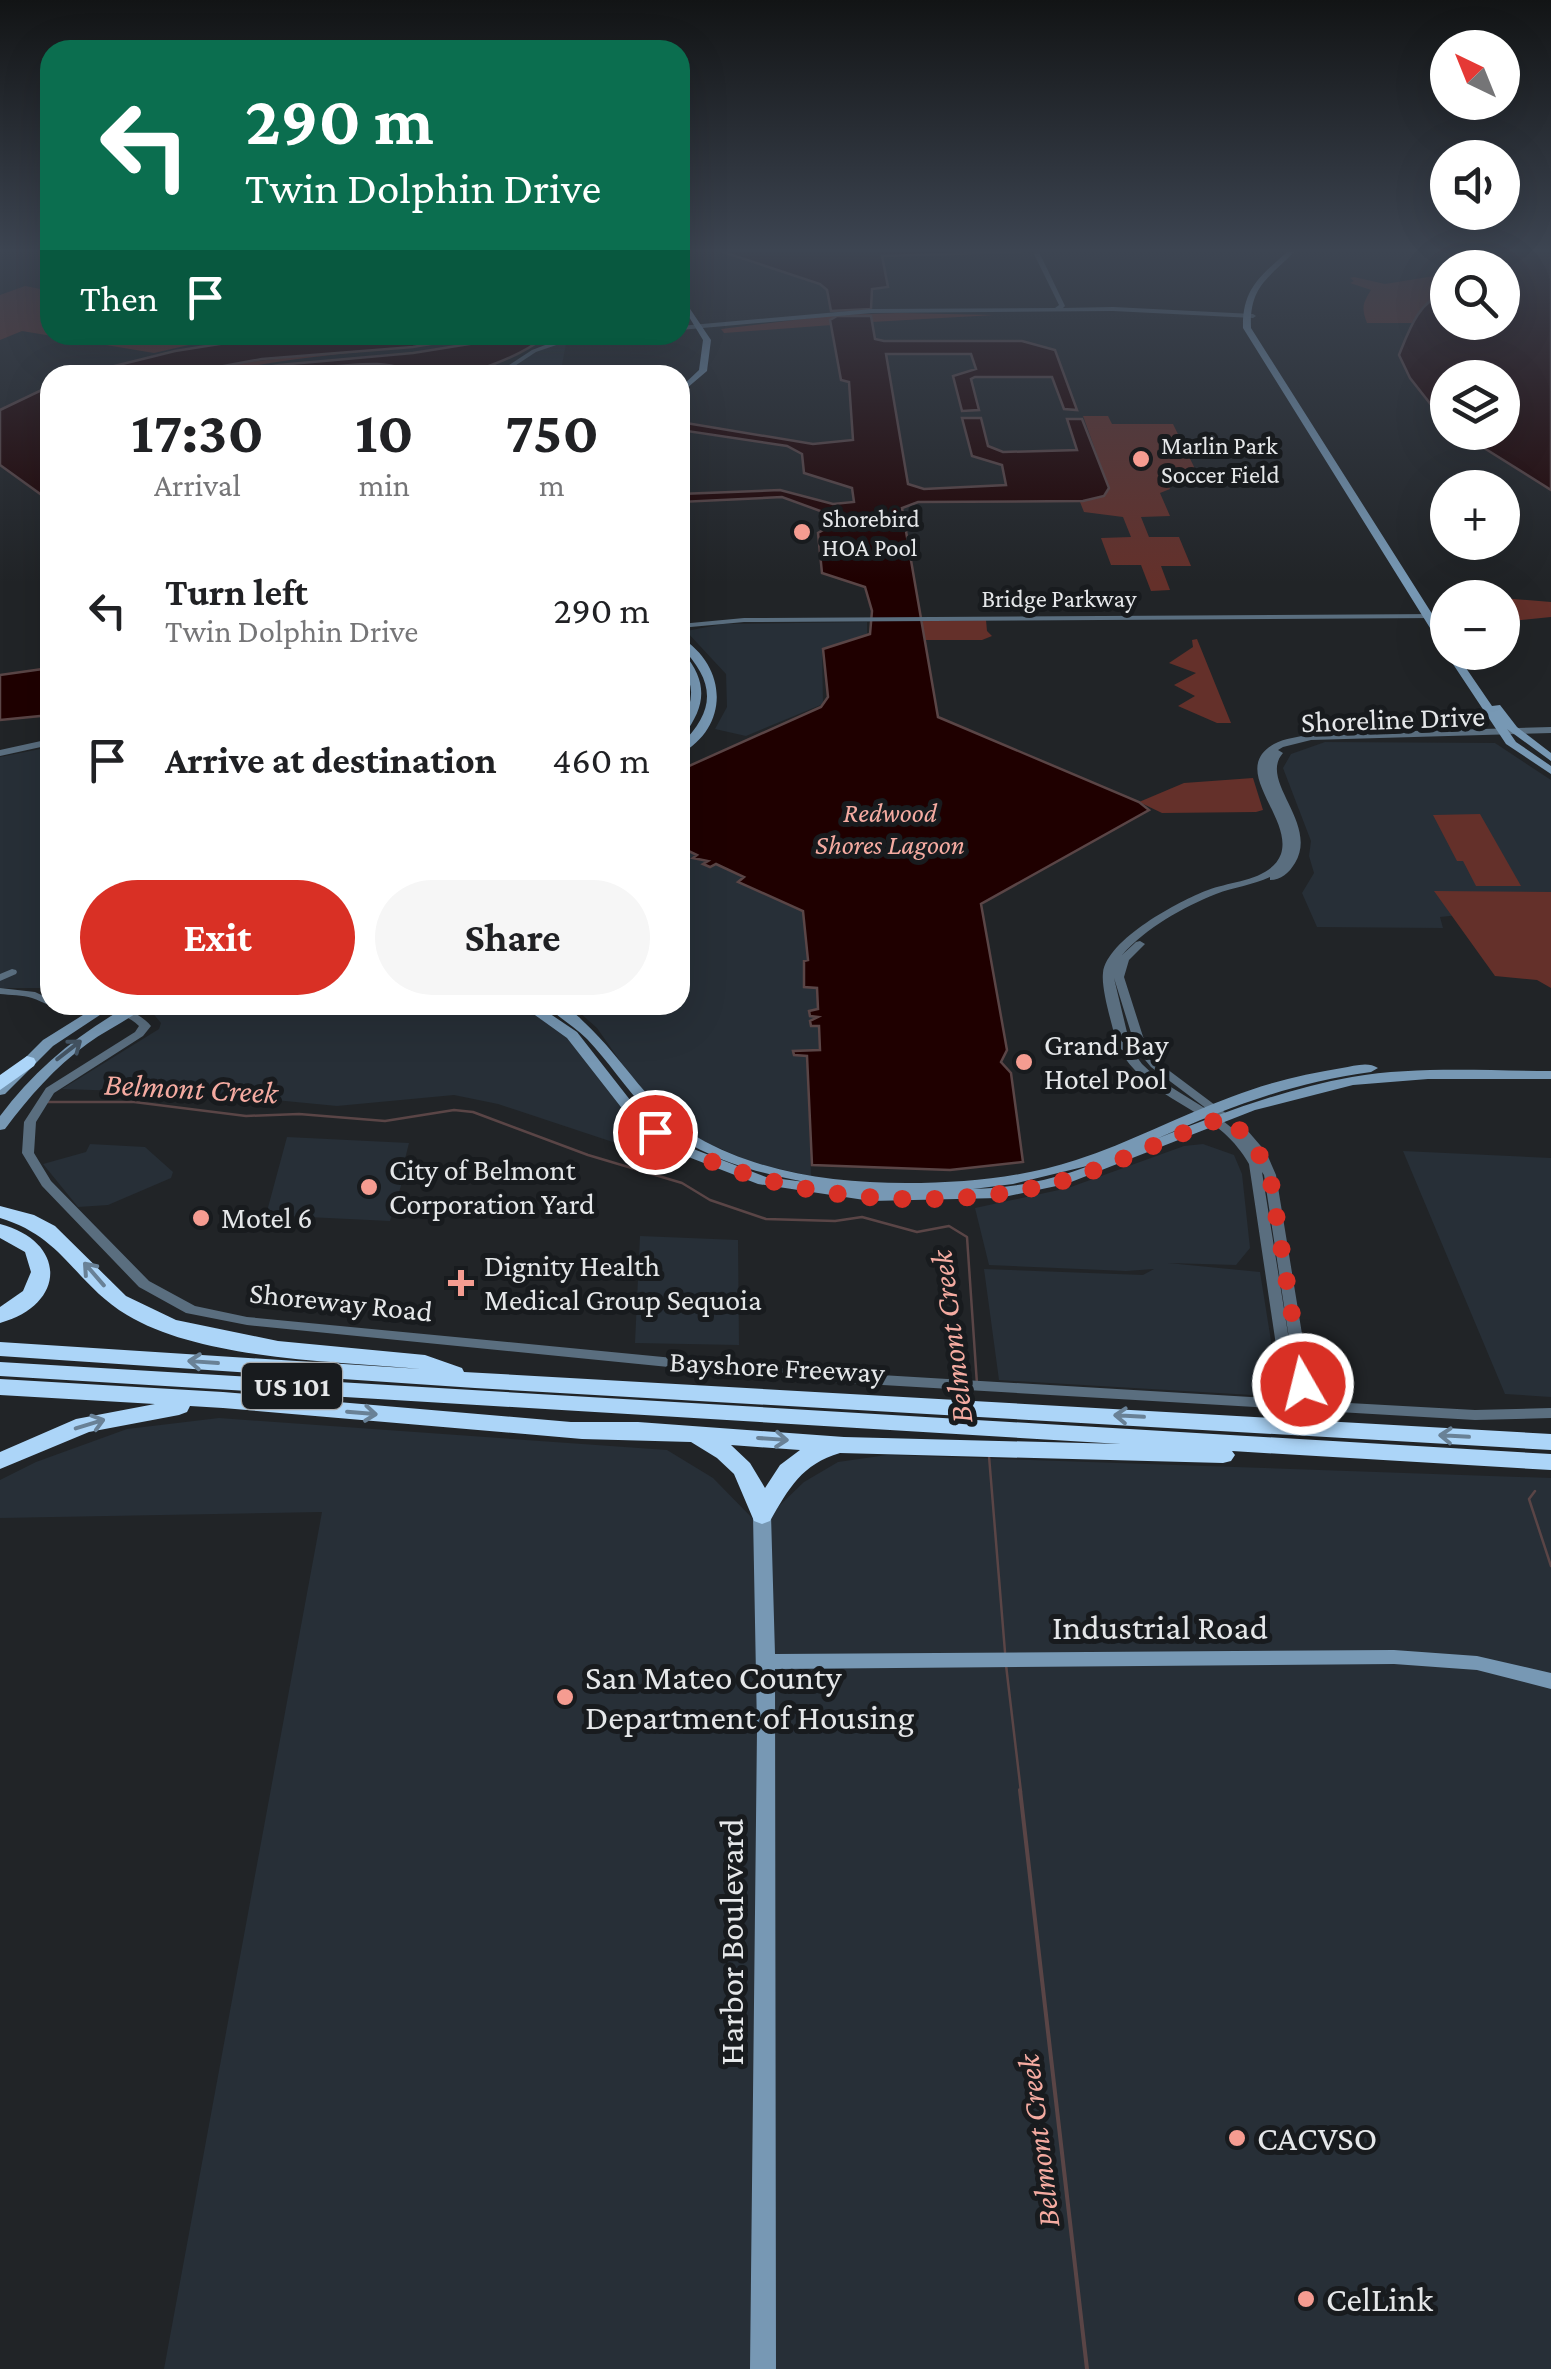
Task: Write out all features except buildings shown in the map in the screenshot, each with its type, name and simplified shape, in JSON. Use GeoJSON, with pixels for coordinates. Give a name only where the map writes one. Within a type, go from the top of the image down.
{"type":"FeatureCollection","features":[{"type":"Feature","properties":{"kind":"highway"},"geometry":{"type":"LineString","coordinates":[[0,1088],[27,1062]]}},
{"type":"Feature","properties":{"kind":"highway"},"geometry":{"type":"LineString","coordinates":[[0,1212],[37,1223],[56,1234],[118,1300],[167,1326],[227,1339],[425,1362],[475,1380]]}},
{"type":"Feature","properties":{"kind":"highway"},"geometry":{"type":"LineString","coordinates":[[0,1230],[32,1246],[42,1266],[42,1280],[30,1298],[0,1316]]}},
{"type":"Feature","properties":{"kind":"highway"},"geometry":{"type":"LineString","coordinates":[[0,1242],[26,1250],[42,1266]]}},
{"type":"Feature","properties":{"kind":"highway","name":"Bayshore Freeway"},"geometry":{"type":"LineString","coordinates":[[0,1349],[982,1417]]}},
{"type":"Feature","properties":{"kind":"highway","name":"Bayshore Freeway"},"geometry":{"type":"LineString","coordinates":[[0,1369],[1551,1442]]}},
{"type":"Feature","properties":{"kind":"highway"},"geometry":{"type":"LineString","coordinates":[[0,1387],[684,1437],[710,1443],[742,1465],[754,1485],[762,1515]]}},
{"type":"Feature","properties":{"kind":"highway"},"geometry":{"type":"LineString","coordinates":[[0,1461],[67,1431],[111,1418],[184,1407],[265,1404]]}},
{"type":"Feature","properties":{"kind":"highway"},"geometry":{"type":"LineString","coordinates":[[762,1515],[788,1468],[811,1454],[982,1417],[1318,1458],[1468,1457],[1551,1462]]}},
{"type":"Feature","properties":{"kind":"highway"},"geometry":{"type":"LineString","coordinates":[[571,1430],[638,1430],[844,1445]]}},
{"type":"Feature","properties":{"kind":"main road"},"geometry":{"type":"LineString","coordinates":[[690,382],[703,372],[704,362]]}},
{"type":"Feature","properties":{"kind":"main road"},"geometry":{"type":"LineString","coordinates":[[1268,362],[1430,611]]}},
{"type":"Feature","properties":{"kind":"main road"},"geometry":{"type":"LineString","coordinates":[[690,651],[706,668],[714,696],[708,719],[690,739]]}},
{"type":"Feature","properties":{"kind":"main road"},"geometry":{"type":"LineString","coordinates":[[1464,670],[1513,736],[1551,771]]}},
{"type":"Feature","properties":{"kind":"main road"},"geometry":{"type":"LineString","coordinates":[[1473,670],[1513,736],[1551,758]]}},
{"type":"Feature","properties":{"kind":"main road"},"geometry":{"type":"LineString","coordinates":[[690,674],[698,690],[690,721]]}},
{"type":"Feature","properties":{"kind":"main road"},"geometry":{"type":"LineString","coordinates":[[27,1062],[88,1015]]}},
{"type":"Feature","properties":{"kind":"main road"},"geometry":{"type":"LineString","coordinates":[[0,1126],[47,1068],[122,1015]]}},
{"type":"Feature","properties":{"kind":"main road"},"geometry":{"type":"LineString","coordinates":[[543,1015],[572,1035],[628,1108],[655,1132],[718,1166],[792,1188],[900,1196],[1032,1188],[1098,1169],[1288,1083],[1346,1072],[1423,1065],[1551,1066]]}},
{"type":"Feature","properties":{"kind":"main road"},"geometry":{"type":"LineString","coordinates":[[565,1015],[600,1042],[645,1103],[668,1124],[715,1152],[798,1177],[886,1185],[1010,1179],[1084,1162],[1215,1115],[1300,1092],[1371,1079],[1428,1074],[1551,1076]]}},
{"type":"Feature","properties":{"kind":"main road","name":"Harbor Boulevard"},"geometry":{"type":"LineString","coordinates":[[762,1515],[767,1662],[763,2369]]}},
{"type":"Feature","properties":{"kind":"main road","name":"Industrial Road"},"geometry":{"type":"LineString","coordinates":[[767,1662],[1394,1657],[1478,1663],[1551,1681]]}},
{"type":"Feature","properties":{"kind":"street","name":"Bridge Parkway"},"geometry":{"type":"LineString","coordinates":[[690,623],[808,617],[1430,613]]}},
{"type":"Feature","properties":{"kind":"street","name":"Shoreline Drive"},"geometry":{"type":"LineString","coordinates":[[1215,1115],[1155,1065],[1142,1049],[1120,970],[1130,951],[1168,925],[1210,900],[1279,876],[1294,860],[1299,842],[1271,776],[1271,760],[1288,748],[1319,740],[1551,732]]}},
{"type":"Feature","properties":{"kind":"street"},"geometry":{"type":"LineString","coordinates":[[0,753],[40,744]]}},
{"type":"Feature","properties":{"kind":"street"},"geometry":{"type":"LineString","coordinates":[[0,993],[40,995]]}},
{"type":"Feature","properties":{"kind":"street"},"geometry":{"type":"LineString","coordinates":[[34,996],[40,999]]}},
{"type":"Feature","properties":{"kind":"street","name":"Shoreway Road"},"geometry":{"type":"LineString","coordinates":[[130,1015],[142,1020],[144,1028],[50,1091],[32,1114],[26,1137],[28,1153],[34,1168],[126,1268],[164,1298],[219,1317],[798,1376],[982,1417],[1299,1404],[1475,1415],[1551,1414]]}},
{"type":"Feature","properties":{"kind":"street"},"geometry":{"type":"LineString","coordinates":[[1215,1115],[1246,1148],[1255,1164],[1299,1404]]}},
{"type":"Feature","properties":{"kind":"shaded area"},"geometry":{"type":"Polygon","coordinates":[[[256,362],[280,362],[228,365],[256,362]]]}},
{"type":"Feature","properties":{"kind":"shaded area"},"geometry":{"type":"Polygon","coordinates":[[[522,362],[563,362],[562,365],[517,365],[522,362]]]}},
{"type":"Feature","properties":{"kind":"shaded area"},"geometry":{"type":"Polygon","coordinates":[[[1083,416],[1108,416],[1112,424],[1173,424],[1200,479],[1167,480],[1170,489],[1160,493],[1170,516],[1141,517],[1149,537],[1179,537],[1191,566],[1161,566],[1170,590],[1151,591],[1141,565],[1111,565],[1101,538],[1131,537],[1123,517],[1084,512],[1080,502],[1104,496],[1109,488],[1083,416]]]}},
{"type":"Feature","properties":{"kind":"shaded area"},"geometry":{"type":"Polygon","coordinates":[[[1520,599],[1551,602],[1551,617],[1520,620],[1520,599]]]}},
{"type":"Feature","properties":{"kind":"shaded area"},"geometry":{"type":"Polygon","coordinates":[[[986,620],[992,636],[982,640],[923,640],[923,621],[986,620]]]}},
{"type":"Feature","properties":{"kind":"shaded area"},"geometry":{"type":"Polygon","coordinates":[[[867,622],[867,634],[822,649],[823,704],[746,736],[715,729],[727,707],[726,674],[690,635],[690,630],[723,624],[867,622]]]}},
{"type":"Feature","properties":{"kind":"shaded area"},"geometry":{"type":"Polygon","coordinates":[[[1197,639],[1231,723],[1217,723],[1178,706],[1195,696],[1174,685],[1196,673],[1169,663],[1193,647],[1192,640],[1197,639]]]}},
{"type":"Feature","properties":{"kind":"shaded area"},"geometry":{"type":"Polygon","coordinates":[[[1325,742],[1495,743],[1551,780],[1551,892],[1527,908],[1440,917],[1443,928],[1317,927],[1302,893],[1314,873],[1309,856],[1311,841],[1283,768],[1291,754],[1325,742]]]}},
{"type":"Feature","properties":{"kind":"shaded area"},"geometry":{"type":"Polygon","coordinates":[[[40,749],[40,988],[0,988],[0,757],[40,749]]]}},
{"type":"Feature","properties":{"kind":"shaded area"},"geometry":{"type":"Polygon","coordinates":[[[1253,778],[1263,810],[1256,812],[1162,813],[1139,802],[1184,783],[1253,778]]]}},
{"type":"Feature","properties":{"kind":"shaded area"},"geometry":{"type":"Polygon","coordinates":[[[1480,814],[1521,886],[1476,886],[1463,861],[1457,861],[1433,815],[1480,814]]]}},
{"type":"Feature","properties":{"kind":"shaded area"},"geometry":{"type":"Polygon","coordinates":[[[690,852],[698,856],[694,859],[705,859],[745,878],[739,883],[803,911],[808,961],[805,987],[817,987],[818,1010],[810,1011],[818,1016],[818,1020],[811,1021],[819,1026],[820,1050],[794,1051],[807,1055],[811,1176],[753,1163],[694,1137],[636,1084],[597,1028],[582,1015],[690,1015],[690,852]]]}},
{"type":"Feature","properties":{"kind":"shaded area"},"geometry":{"type":"Polygon","coordinates":[[[1434,891],[1551,892],[1551,988],[1537,980],[1495,976],[1434,891]]]}},
{"type":"Feature","properties":{"kind":"shaded area"},"geometry":{"type":"Polygon","coordinates":[[[154,1015],[537,1015],[570,1037],[638,1123],[679,1152],[667,1160],[498,1104],[454,1095],[337,1106],[213,1094],[62,1089],[159,1029],[161,1023],[154,1015]]]}},
{"type":"Feature","properties":{"kind":"shaded area"},"geometry":{"type":"Polygon","coordinates":[[[287,1137],[409,1143],[390,1221],[266,1215],[287,1137]]]}},
{"type":"Feature","properties":{"kind":"shaded area"},"geometry":{"type":"Polygon","coordinates":[[[90,1144],[145,1147],[173,1172],[171,1178],[108,1205],[78,1207],[43,1164],[86,1152],[90,1144]]]}},
{"type":"Feature","properties":{"kind":"shaded area"},"geometry":{"type":"Polygon","coordinates":[[[1203,1144],[1234,1155],[1242,1174],[1250,1248],[1236,1265],[1168,1263],[1260,1272],[1279,1391],[1269,1396],[999,1380],[984,1269],[1143,1275],[1154,1269],[989,1265],[975,1208],[1068,1188],[1184,1146],[1203,1144]]]}},
{"type":"Feature","properties":{"kind":"shaded area"},"geometry":{"type":"Polygon","coordinates":[[[1403,1151],[1551,1158],[1551,1397],[1505,1394],[1403,1151]]]}},
{"type":"Feature","properties":{"kind":"shaded area"},"geometry":{"type":"Polygon","coordinates":[[[640,1236],[738,1240],[739,1345],[635,1343],[640,1236]]]}},
{"type":"Feature","properties":{"kind":"shaded area"},"geometry":{"type":"Polygon","coordinates":[[[219,1418],[667,1450],[713,1478],[759,1525],[804,1482],[838,1462],[887,1455],[1551,1478],[1551,2369],[164,2369],[322,1512],[0,1518],[0,1480],[36,1462],[127,1429],[219,1418]]]}},
{"type":"Feature","properties":{"kind":"water"},"geometry":{"type":"Polygon","coordinates":[[[132,362],[248,362],[229,365],[118,365],[132,362]]]}},
{"type":"Feature","properties":{"kind":"water"},"geometry":{"type":"Polygon","coordinates":[[[317,362],[500,362],[491,365],[279,365],[317,362]]]}},
{"type":"Feature","properties":{"kind":"water","name":"Redwood Shores Lagoon"},"geometry":{"type":"Polygon","coordinates":[[[838,362],[887,362],[908,484],[924,489],[1006,485],[1002,465],[972,456],[962,418],[981,418],[988,446],[1003,452],[1077,450],[1067,419],[1082,419],[1109,488],[1104,496],[1083,501],[918,502],[902,508],[938,717],[1139,802],[1149,810],[981,904],[1007,1050],[1001,1062],[1011,1073],[1023,1162],[950,1170],[812,1165],[807,1056],[794,1055],[793,1051],[820,1050],[819,1026],[811,1026],[810,1021],[818,1017],[810,1016],[809,1011],[818,1009],[817,988],[804,987],[804,961],[808,960],[803,911],[738,882],[744,877],[716,864],[703,864],[708,861],[693,858],[697,855],[690,852],[690,766],[821,707],[828,697],[823,649],[870,634],[872,611],[865,587],[822,573],[818,533],[837,522],[834,516],[782,497],[690,502],[690,494],[780,490],[833,504],[854,502],[852,488],[804,473],[802,454],[787,446],[690,431],[690,424],[813,444],[853,440],[849,382],[841,380],[838,362]]]}},
{"type":"Feature","properties":{"kind":"water","name":"Redwood Shores Lagoon"},"geometry":{"type":"Polygon","coordinates":[[[974,362],[1059,362],[1077,410],[1064,409],[1052,377],[975,377],[971,379],[979,410],[962,411],[953,376],[976,369],[974,362]]]}},
{"type":"Feature","properties":{"kind":"water"},"geometry":{"type":"Polygon","coordinates":[[[1402,362],[1430,362],[1430,403],[1410,378],[1402,362]]]}},
{"type":"Feature","properties":{"kind":"water"},"geometry":{"type":"Polygon","coordinates":[[[1520,362],[1551,362],[1551,490],[1487,450],[1520,450],[1520,362]]]}},
{"type":"Feature","properties":{"kind":"water"},"geometry":{"type":"Polygon","coordinates":[[[40,391],[40,494],[0,465],[0,410],[40,391]]]}},
{"type":"Feature","properties":{"kind":"water"},"geometry":{"type":"Polygon","coordinates":[[[40,669],[40,716],[0,720],[0,675],[40,669]]]}},
{"type":"Feature","properties":{"kind":"waterway","name":"Belmont Creek"},"geometry":{"type":"LineString","coordinates":[[48,1102],[134,1102],[246,1116],[299,1114],[385,1121],[454,1110],[473,1112],[588,1155],[682,1183],[710,1200],[766,1219],[835,1221],[862,1217],[917,1232],[949,1226],[967,1237],[977,1384]]}},
{"type":"Feature","properties":{"kind":"waterway","name":"Belmont Creek"},"geometry":{"type":"LineString","coordinates":[[989,1456],[1005,1652]]}},
{"type":"Feature","properties":{"kind":"waterway"},"geometry":{"type":"LineString","coordinates":[[1535,1491],[1529,1499],[1551,1566]]}},
{"type":"Feature","properties":{"kind":"waterway","name":"Belmont Creek"},"geometry":{"type":"LineString","coordinates":[[1006,1665],[1021,1792]]}},
{"type":"Feature","properties":{"kind":"waterway","name":"Belmont Creek"},"geometry":{"type":"LineString","coordinates":[[1020,1790],[1087,2369]]}},
{"type":"Feature","properties":{"kind":"place","name":"Marlin Park Soccer Field"},"geometry":{"type":"Point","coordinates":[1141,459]}},
{"type":"Feature","properties":{"kind":"place","name":"Shorebird HOA Pool"},"geometry":{"type":"Point","coordinates":[802,532]}},
{"type":"Feature","properties":{"kind":"place","name":"Grand Bay Hotel Pool"},"geometry":{"type":"Point","coordinates":[1024,1062]}},
{"type":"Feature","properties":{"kind":"place","name":"City of Belmont Corporation Yard"},"geometry":{"type":"Point","coordinates":[369,1187]}},
{"type":"Feature","properties":{"kind":"place","name":"Motel 6"},"geometry":{"type":"Point","coordinates":[201,1218]}},
{"type":"Feature","properties":{"kind":"place","name":"Dignity Health Medical Group Sequoia"},"geometry":{"type":"Point","coordinates":[461,1283]}},
{"type":"Feature","properties":{"kind":"place","name":"San Mateo County Department of Housing"},"geometry":{"type":"Point","coordinates":[565,1697]}},
{"type":"Feature","properties":{"kind":"place","name":"CACVSO"},"geometry":{"type":"Point","coordinates":[1237,2138]}},
{"type":"Feature","properties":{"kind":"place","name":"CelLink"},"geometry":{"type":"Point","coordinates":[1306,2299]}},
{"type":"Feature","properties":{"kind":"route"},"geometry":{"type":"LineString","coordinates":[[655,1132],[678,1148],[732,1172],[792,1188],[871,1196],[955,1196],[999,1193],[1066,1180],[1226,1117],[1254,1144],[1270,1176],[1303,1384]]}}]}
